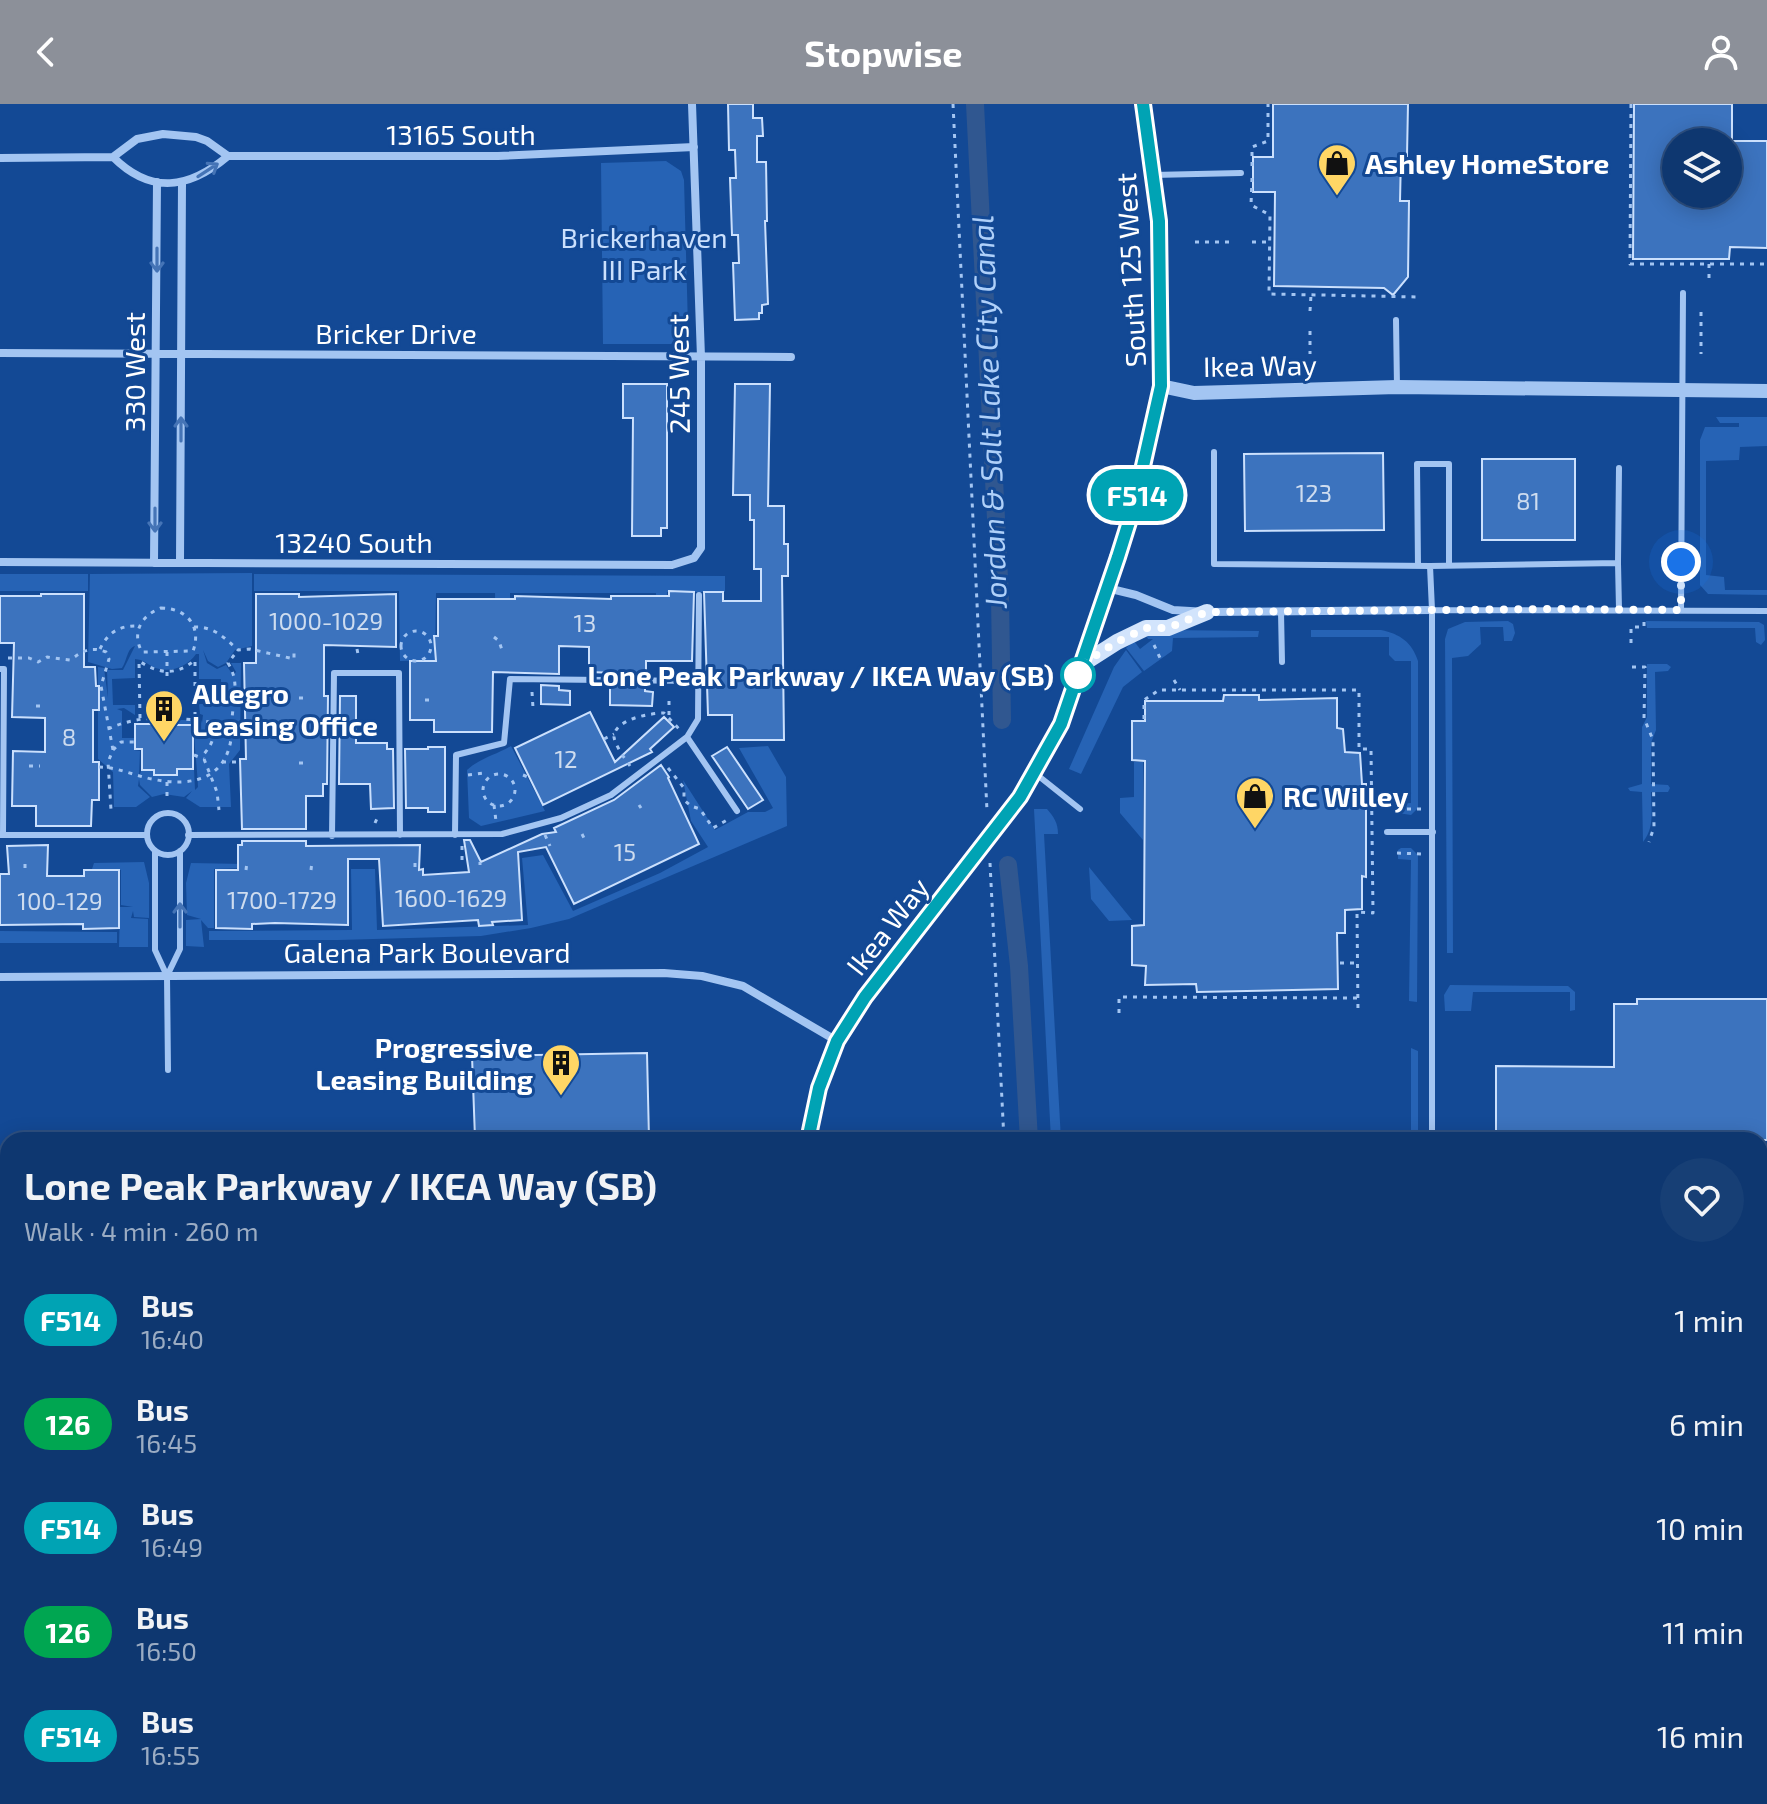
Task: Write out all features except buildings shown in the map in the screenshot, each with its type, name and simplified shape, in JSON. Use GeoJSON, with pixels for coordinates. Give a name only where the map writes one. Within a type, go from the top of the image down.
{"type":"FeatureCollection","features":[{"type":"Feature","properties":{"kind":"main road","name":"South 125 West"},"geometry":{"type":"LineString","coordinates":[[1143,104],[1159,221],[1161,386]]}},
{"type":"Feature","properties":{"kind":"main road","name":"Ikea Way"},"geometry":{"type":"LineString","coordinates":[[810,1132],[819,1088],[837,1041],[865,997],[1020,797],[1061,724],[1134,506],[1161,386]]}},
{"type":"Feature","properties":{"kind":"main road"},"geometry":{"type":"LineString","coordinates":[[1081,665],[1146,628],[1168,628],[1207,612]]}},
{"type":"Feature","properties":{"kind":"street","name":"245 West"},"geometry":{"type":"LineString","coordinates":[[692,104],[701,357],[701,548]]}},
{"type":"Feature","properties":{"kind":"street","name":"13165 South"},"geometry":{"type":"LineString","coordinates":[[0,158],[113,157],[137,139],[163,134],[196,137],[228,156],[498,156],[694,147]]}},
{"type":"Feature","properties":{"kind":"street"},"geometry":{"type":"LineString","coordinates":[[113,157],[144,181],[182,182],[207,173],[228,156]]}},
{"type":"Feature","properties":{"kind":"street","name":"330 West"},"geometry":{"type":"LineString","coordinates":[[154,563],[157,182]]}},
{"type":"Feature","properties":{"kind":"street","name":"330 West"},"geometry":{"type":"LineString","coordinates":[[180,563],[182,182]]}},
{"type":"Feature","properties":{"kind":"street","name":"Bricker Drive"},"geometry":{"type":"LineString","coordinates":[[0,353],[791,357]]}},
{"type":"Feature","properties":{"kind":"street","name":"Ikea Way"},"geometry":{"type":"LineString","coordinates":[[1161,386],[1194,393],[1397,387],[1767,391]]}},
{"type":"Feature","properties":{"kind":"street","name":"13240 South"},"geometry":{"type":"LineString","coordinates":[[0,562],[672,565],[694,558],[701,548]]}},
{"type":"Feature","properties":{"kind":"street"},"geometry":{"type":"LineString","coordinates":[[1107,588],[1136,595],[1173,610],[1432,610]]}},
{"type":"Feature","properties":{"kind":"street","name":"Galena Park Boulevard"},"geometry":{"type":"LineString","coordinates":[[0,977],[648,973],[702,976],[743,986],[837,1041]]}},
{"type":"Feature","properties":{"kind":"lane"},"geometry":{"type":"LineString","coordinates":[[1153,175],[1241,173]]}},
{"type":"Feature","properties":{"kind":"lane"},"geometry":{"type":"LineString","coordinates":[[1681,610],[1683,293]]}},
{"type":"Feature","properties":{"kind":"lane"},"geometry":{"type":"LineString","coordinates":[[1396,320],[1397,387]]}},
{"type":"Feature","properties":{"kind":"lane"},"geometry":{"type":"LineString","coordinates":[[1214,452],[1214,564],[1430,566],[1618,563]]}},
{"type":"Feature","properties":{"kind":"lane"},"geometry":{"type":"LineString","coordinates":[[1418,566],[1417,464],[1449,464],[1449,565]]}},
{"type":"Feature","properties":{"kind":"lane"},"geometry":{"type":"LineString","coordinates":[[1619,468],[1619,609]]}},
{"type":"Feature","properties":{"kind":"lane"},"geometry":{"type":"LineString","coordinates":[[1430,566],[1432,1132]]}},
{"type":"Feature","properties":{"kind":"lane"},"geometry":{"type":"LineString","coordinates":[[188,835],[502,834],[561,818],[611,795],[687,737],[698,719],[699,595]]}},
{"type":"Feature","properties":{"kind":"lane"},"geometry":{"type":"LineString","coordinates":[[1432,610],[1767,611]]}},
{"type":"Feature","properties":{"kind":"lane"},"geometry":{"type":"LineString","coordinates":[[1281,612],[1282,662]]}},
{"type":"Feature","properties":{"kind":"lane"},"geometry":{"type":"LineString","coordinates":[[0,669],[4,669],[2,835],[147,835]]}},
{"type":"Feature","properties":{"kind":"lane"},"geometry":{"type":"LineString","coordinates":[[332,836],[334,673],[399,673],[400,835]]}},
{"type":"Feature","properties":{"kind":"lane"},"geometry":{"type":"LineString","coordinates":[[455,835],[456,755],[504,743],[510,679],[699,681]]}},
{"type":"Feature","properties":{"kind":"lane"},"geometry":{"type":"LineString","coordinates":[[687,737],[737,811]]}},
{"type":"Feature","properties":{"kind":"lane"},"geometry":{"type":"LineString","coordinates":[[1033,772],[1080,809]]}},
{"type":"Feature","properties":{"kind":"lane"},"geometry":{"type":"LineString","coordinates":[[155,851],[170,855],[186,844],[188,835],[182,819],[170,814],[157,816],[147,835],[155,851],[155,950],[167,976],[168,1070]]}},
{"type":"Feature","properties":{"kind":"lane"},"geometry":{"type":"LineString","coordinates":[[1387,832],[1433,832]]}},
{"type":"Feature","properties":{"kind":"lane"},"geometry":{"type":"LineString","coordinates":[[167,976],[180,949],[180,851]]}},
{"type":"Feature","properties":{"kind":"path"},"geometry":{"type":"LineString","coordinates":[[953,104],[1004,1132]]}},
{"type":"Feature","properties":{"kind":"path"},"geometry":{"type":"LineString","coordinates":[[1268,104],[1268,141],[1252,147],[1251,205],[1270,215],[1269,294],[1420,297]]}},
{"type":"Feature","properties":{"kind":"path"},"geometry":{"type":"LineString","coordinates":[[1631,104],[1630,264],[1767,264]]}},
{"type":"Feature","properties":{"kind":"path"},"geometry":{"type":"LineString","coordinates":[[1195,242],[1230,242]]}},
{"type":"Feature","properties":{"kind":"path"},"geometry":{"type":"LineString","coordinates":[[1252,242],[1270,242]]}},
{"type":"Feature","properties":{"kind":"path"},"geometry":{"type":"LineString","coordinates":[[1709,264],[1709,281]]}},
{"type":"Feature","properties":{"kind":"path"},"geometry":{"type":"LineString","coordinates":[[1310,311],[1311,294]]}},
{"type":"Feature","properties":{"kind":"path"},"geometry":{"type":"LineString","coordinates":[[1701,312],[1701,354]]}},
{"type":"Feature","properties":{"kind":"path"},"geometry":{"type":"LineString","coordinates":[[1310,331],[1310,354]]}},
{"type":"Feature","properties":{"kind":"path"},"geometry":{"type":"LineString","coordinates":[[171,608],[188,617],[194,627],[196,644],[193,651],[142,652],[137,636],[139,626],[152,612],[171,608]]}},
{"type":"Feature","properties":{"kind":"path"},"geometry":{"type":"LineString","coordinates":[[1631,643],[1631,627],[1644,627],[1644,621]]}},
{"type":"Feature","properties":{"kind":"path"},"geometry":{"type":"LineString","coordinates":[[100,649],[115,629],[139,626]]}},
{"type":"Feature","properties":{"kind":"path"},"geometry":{"type":"LineString","coordinates":[[194,627],[221,634],[238,650]]}},
{"type":"Feature","properties":{"kind":"path"},"geometry":{"type":"LineString","coordinates":[[418,631],[432,639],[425,658],[411,660],[404,654],[402,640],[409,633],[418,631]]}},
{"type":"Feature","properties":{"kind":"path"},"geometry":{"type":"LineString","coordinates":[[494,637],[502,650]]}},
{"type":"Feature","properties":{"kind":"path"},"geometry":{"type":"LineString","coordinates":[[1152,641],[1161,660]]}},
{"type":"Feature","properties":{"kind":"path"},"geometry":{"type":"LineString","coordinates":[[0,658],[29,658],[38,662],[47,657],[70,660],[85,650],[100,649],[106,652],[109,659],[101,686],[101,702],[113,750]]}},
{"type":"Feature","properties":{"kind":"path"},"geometry":{"type":"LineString","coordinates":[[99,767],[196,781],[211,774],[222,762],[232,732],[236,685],[235,674],[228,663],[238,650],[250,649],[294,659],[294,651]]}},
{"type":"Feature","properties":{"kind":"path"},"geometry":{"type":"LineString","coordinates":[[47,650],[47,657]]}},
{"type":"Feature","properties":{"kind":"path"},"geometry":{"type":"LineString","coordinates":[[167,652],[167,674]]}},
{"type":"Feature","properties":{"kind":"path"},"geometry":{"type":"LineString","coordinates":[[140,718],[139,661],[152,670],[167,674],[195,660],[195,718]]}},
{"type":"Feature","properties":{"kind":"path"},"geometry":{"type":"LineString","coordinates":[[1632,667],[1645,667],[1644,718],[1653,740],[1654,827],[1649,842]]}},
{"type":"Feature","properties":{"kind":"path"},"geometry":{"type":"LineString","coordinates":[[1174,680],[1180,690]]}},
{"type":"Feature","properties":{"kind":"path"},"geometry":{"type":"LineString","coordinates":[[1144,719],[1144,700],[1159,690],[1359,690],[1359,749],[1371,749],[1373,913],[1357,912],[1358,1012]]}},
{"type":"Feature","properties":{"kind":"path"},"geometry":{"type":"LineString","coordinates":[[532,692],[533,708]]}},
{"type":"Feature","properties":{"kind":"path"},"geometry":{"type":"LineString","coordinates":[[669,695],[669,718]]}},
{"type":"Feature","properties":{"kind":"path"},"geometry":{"type":"LineString","coordinates":[[425,700],[434,700]]}},
{"type":"Feature","properties":{"kind":"path"},"geometry":{"type":"LineString","coordinates":[[604,739],[614,734],[620,725],[648,712],[664,713],[687,737]]}},
{"type":"Feature","properties":{"kind":"path"},"geometry":{"type":"LineString","coordinates":[[108,729],[140,718],[195,718],[232,725]]}},
{"type":"Feature","properties":{"kind":"path"},"geometry":{"type":"LineString","coordinates":[[210,722],[214,731],[213,743],[204,754],[204,759],[211,774],[219,810]]}},
{"type":"Feature","properties":{"kind":"path"},"geometry":{"type":"LineString","coordinates":[[614,734],[637,775]]}},
{"type":"Feature","properties":{"kind":"path"},"geometry":{"type":"LineString","coordinates":[[111,810],[108,762],[121,742],[134,742]]}},
{"type":"Feature","properties":{"kind":"path"},"geometry":{"type":"LineString","coordinates":[[194,755],[204,759]]}},
{"type":"Feature","properties":{"kind":"path"},"geometry":{"type":"LineString","coordinates":[[659,758],[684,788],[684,800],[700,809],[713,828],[727,820]]}},
{"type":"Feature","properties":{"kind":"path"},"geometry":{"type":"LineString","coordinates":[[222,762],[239,762]]}},
{"type":"Feature","properties":{"kind":"path"},"geometry":{"type":"LineString","coordinates":[[481,762],[487,779]]}},
{"type":"Feature","properties":{"kind":"path"},"geometry":{"type":"LineString","coordinates":[[299,763],[306,763]]}},
{"type":"Feature","properties":{"kind":"path"},"geometry":{"type":"LineString","coordinates":[[29,766],[40,766]]}},
{"type":"Feature","properties":{"kind":"path"},"geometry":{"type":"LineString","coordinates":[[456,775],[485,773]]}},
{"type":"Feature","properties":{"kind":"path"},"geometry":{"type":"LineString","coordinates":[[494,774],[504,774],[515,785],[512,800],[504,806],[494,805],[484,798],[482,792],[487,779],[494,774]]}},
{"type":"Feature","properties":{"kind":"path"},"geometry":{"type":"LineString","coordinates":[[167,778],[167,796]]}},
{"type":"Feature","properties":{"kind":"path"},"geometry":{"type":"LineString","coordinates":[[494,805],[496,822]]}},
{"type":"Feature","properties":{"kind":"path"},"geometry":{"type":"LineString","coordinates":[[1397,809],[1421,809]]}},
{"type":"Feature","properties":{"kind":"path"},"geometry":{"type":"LineString","coordinates":[[371,824],[376,822],[379,814]]}},
{"type":"Feature","properties":{"kind":"path"},"geometry":{"type":"LineString","coordinates":[[543,832],[550,846]]}},
{"type":"Feature","properties":{"kind":"path"},"geometry":{"type":"LineString","coordinates":[[462,846],[462,862]]}},
{"type":"Feature","properties":{"kind":"path"},"geometry":{"type":"LineString","coordinates":[[1397,853],[1421,854]]}},
{"type":"Feature","properties":{"kind":"path"},"geometry":{"type":"LineString","coordinates":[[246,870],[247,862]]}},
{"type":"Feature","properties":{"kind":"path"},"geometry":{"type":"LineString","coordinates":[[311,870],[312,862]]}},
{"type":"Feature","properties":{"kind":"path"},"geometry":{"type":"LineString","coordinates":[[1340,963],[1357,963]]}},
{"type":"Feature","properties":{"kind":"path"},"geometry":{"type":"LineString","coordinates":[[1119,1013],[1119,997],[1358,998]]}},
{"type":"Feature","properties":{"kind":"green space","name":"Brickerhaven III Park"},"geometry":{"type":"Polygon","coordinates":[[[666,161],[681,171],[684,180],[686,335],[671,344],[603,344],[601,163],[666,161]]]}},
{"type":"Feature","properties":{"kind":"green space"},"geometry":{"type":"Polygon","coordinates":[[[1716,417],[1767,417],[1767,446],[1740,447],[1739,460],[1706,461],[1706,575],[1724,577],[1725,590],[1767,590],[1767,595],[1708,594],[1700,585],[1700,440],[1705,427],[1739,427],[1739,423],[1720,423],[1716,417]]]}},
{"type":"Feature","properties":{"kind":"green space"},"geometry":{"type":"Polygon","coordinates":[[[252,573],[252,646],[235,650],[226,663],[218,667],[208,661],[203,650],[207,663],[217,669],[226,665],[233,675],[236,672],[231,663],[241,663],[240,750],[229,764],[231,807],[200,807],[186,798],[192,791],[184,797],[164,794],[152,797],[140,785],[139,779],[138,786],[150,797],[136,807],[114,807],[113,772],[98,759],[98,667],[104,668],[108,698],[107,670],[123,670],[135,646],[122,668],[112,669],[88,662],[90,574],[252,573]],[[199,654],[183,666],[171,669],[159,669],[135,659],[135,678],[112,679],[113,705],[135,705],[135,715],[124,708],[117,709],[122,711],[122,738],[134,738],[134,750],[140,751],[139,777],[141,771],[153,771],[154,776],[177,776],[178,770],[194,769],[195,790],[198,787],[194,725],[177,724],[177,720],[201,720],[202,723],[199,704],[221,704],[221,679],[199,679],[199,654]]]}},
{"type":"Feature","properties":{"kind":"green space"},"geometry":{"type":"Polygon","coordinates":[[[0,574],[88,574],[88,591],[0,591],[0,574]]]}},
{"type":"Feature","properties":{"kind":"green space"},"geometry":{"type":"Polygon","coordinates":[[[254,574],[725,576],[725,592],[667,592],[666,661],[656,656],[656,593],[510,593],[510,657],[496,657],[495,593],[436,593],[435,660],[400,661],[399,591],[254,591],[254,574]]]}},
{"type":"Feature","properties":{"kind":"green space"},"geometry":{"type":"Polygon","coordinates":[[[1508,621],[1513,624],[1515,633],[1512,641],[1504,641],[1503,627],[1480,627],[1481,644],[1468,656],[1452,658],[1453,953],[1447,953],[1445,639],[1448,629],[1465,622],[1508,621]]]}},
{"type":"Feature","properties":{"kind":"green space"},"geometry":{"type":"Polygon","coordinates":[[[1646,621],[1759,622],[1764,625],[1765,640],[1761,645],[1756,642],[1755,628],[1647,628],[1646,621]]]}},
{"type":"Feature","properties":{"kind":"green space"},"geometry":{"type":"Polygon","coordinates":[[[1164,630],[1259,631],[1258,637],[1173,638],[1172,651],[1144,671],[1126,648],[1134,641],[1140,649],[1153,639],[1148,639],[1145,633],[1164,630]]]}},
{"type":"Feature","properties":{"kind":"green space"},"geometry":{"type":"Polygon","coordinates":[[[1311,630],[1381,630],[1404,640],[1418,661],[1418,808],[1411,815],[1398,813],[1398,804],[1411,803],[1411,661],[1395,661],[1389,655],[1389,637],[1311,637],[1311,630]]]}},
{"type":"Feature","properties":{"kind":"green space"},"geometry":{"type":"Polygon","coordinates":[[[1126,650],[1142,672],[1123,687],[1081,774],[1069,769],[1114,667],[1126,650]]]}},
{"type":"Feature","properties":{"kind":"green space"},"geometry":{"type":"Polygon","coordinates":[[[1647,664],[1667,664],[1671,667],[1668,671],[1655,672],[1656,730],[1651,743],[1651,784],[1668,785],[1670,788],[1668,792],[1651,792],[1651,824],[1643,842],[1642,792],[1628,788],[1642,784],[1647,664]]]}},
{"type":"Feature","properties":{"kind":"green space"},"geometry":{"type":"Polygon","coordinates":[[[511,746],[545,811],[481,826],[469,818],[467,770],[511,746]]]}},
{"type":"Feature","properties":{"kind":"green space"},"geometry":{"type":"Polygon","coordinates":[[[768,746],[786,777],[787,826],[569,919],[481,936],[209,940],[209,931],[352,930],[351,869],[375,869],[377,930],[528,925],[522,858],[543,855],[573,911],[660,873],[708,847],[691,821],[683,780],[715,830],[748,812],[765,812],[773,808],[739,748],[768,746]]]}},
{"type":"Feature","properties":{"kind":"green space"},"geometry":{"type":"Polygon","coordinates":[[[1134,762],[1143,762],[1143,840],[1120,813],[1120,798],[1134,797],[1134,762]]]}},
{"type":"Feature","properties":{"kind":"green space"},"geometry":{"type":"Polygon","coordinates":[[[1034,809],[1047,809],[1058,830],[1058,834],[1044,834],[1061,1132],[1051,1132],[1034,809]]]}},
{"type":"Feature","properties":{"kind":"green space"},"geometry":{"type":"Polygon","coordinates":[[[1401,848],[1411,848],[1418,855],[1417,1002],[1409,1001],[1411,860],[1398,859],[1401,848]]]}},
{"type":"Feature","properties":{"kind":"green space"},"geometry":{"type":"Polygon","coordinates":[[[144,862],[149,883],[149,918],[134,917],[133,911],[131,918],[148,919],[148,947],[119,947],[120,907],[133,907],[121,905],[121,870],[92,869],[94,863],[144,862]]]}},
{"type":"Feature","properties":{"kind":"green space"},"geometry":{"type":"Polygon","coordinates":[[[191,863],[244,864],[244,868],[214,869],[214,928],[208,928],[201,920],[204,947],[186,946],[186,920],[201,919],[187,915],[186,883],[191,863]]]}},
{"type":"Feature","properties":{"kind":"green space"},"geometry":{"type":"Polygon","coordinates":[[[1089,867],[1132,920],[1109,921],[1091,899],[1089,867]]]}},
{"type":"Feature","properties":{"kind":"green space"},"geometry":{"type":"Polygon","coordinates":[[[0,931],[117,932],[117,943],[0,943],[0,931]]]}},
{"type":"Feature","properties":{"kind":"green space"},"geometry":{"type":"Polygon","coordinates":[[[1450,985],[1568,986],[1575,992],[1575,1010],[1570,1011],[1570,992],[1473,992],[1471,1011],[1445,1011],[1444,995],[1450,985]]]}},
{"type":"Feature","properties":{"kind":"green space"},"geometry":{"type":"Polygon","coordinates":[[[1411,1048],[1418,1051],[1418,1132],[1411,1132],[1411,1048]]]}},
{"type":"Feature","properties":{"kind":"waterway","name":"Jordan & Salt Lake City Canal"},"geometry":{"type":"LineString","coordinates":[[975,104],[1000,598],[1002,720]]}},
{"type":"Feature","properties":{"kind":"waterway","name":"Jordan & Salt Lake City Canal"},"geometry":{"type":"LineString","coordinates":[[1008,865],[1019,966],[1029,1132]]}},
{"type":"Feature","properties":{"kind":"bus line","name":"F514"},"geometry":{"type":"LineString","coordinates":[[809,1132],[819,1088],[837,1041],[865,997],[1020,797],[1061,724],[1118,557],[1134,506],[1161,386],[1159,221],[1143,104]]}},
{"type":"Feature","properties":{"kind":"place","name":"Ashley HomeStore"},"geometry":{"type":"Point","coordinates":[1337,197]}},
{"type":"Feature","properties":{"kind":"place","name":"Lone Peak Parkway / IKEA Way (SB)"},"geometry":{"type":"Point","coordinates":[1078,675]}},
{"type":"Feature","properties":{"kind":"place","name":"Allegro Leasing Office"},"geometry":{"type":"Point","coordinates":[164,743]}},
{"type":"Feature","properties":{"kind":"place","name":"RC Willey"},"geometry":{"type":"Point","coordinates":[1255,830]}},
{"type":"Feature","properties":{"kind":"place","name":"Progressive Leasing Building"},"geometry":{"type":"Point","coordinates":[561,1097]}},
{"type":"Feature","properties":{"kind":"route"},"geometry":{"type":"LineString","coordinates":[[1078,675],[1081,665],[1117,642],[1146,628],[1168,628],[1207,612],[1681,610],[1681,562]]}}]}
